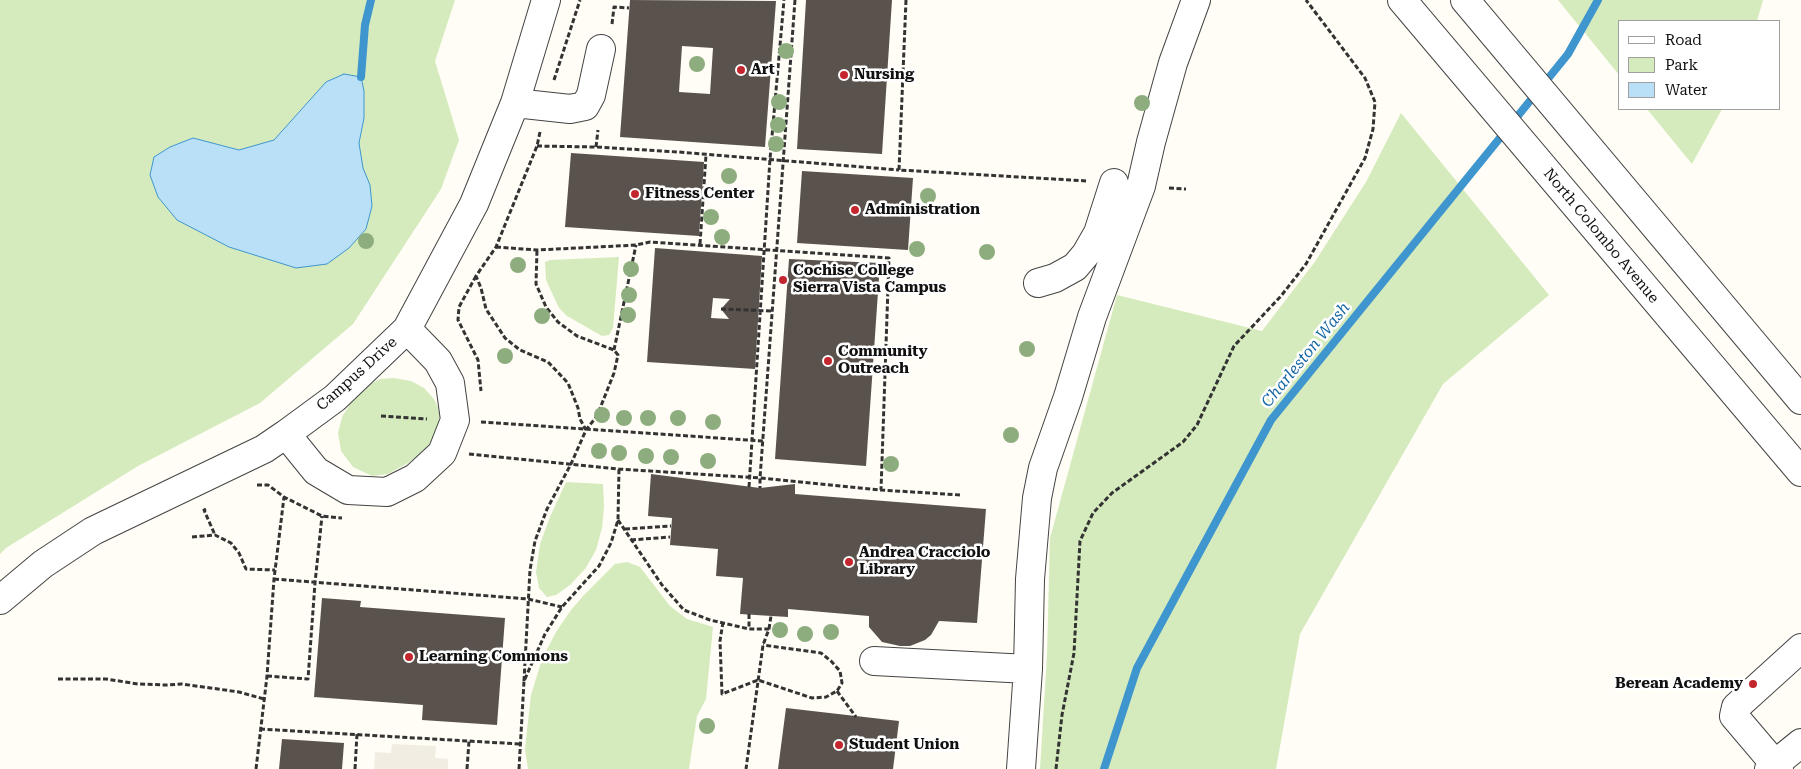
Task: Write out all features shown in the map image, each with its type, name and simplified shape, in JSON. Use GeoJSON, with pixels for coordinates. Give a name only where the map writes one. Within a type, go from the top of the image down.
{"type":"FeatureCollection","features":[{"type":"Feature","properties":{"kind":"street","name":"Campus Drive"},"geometry":{"type":"LineString","coordinates":[[0,600],[43,564],[94,531],[264,449],[335,398],[407,329],[474,204],[514,103],[546,0]]}},
{"type":"Feature","properties":{"kind":"street"},"geometry":{"type":"LineString","coordinates":[[1020,769],[1028,670],[1030,579],[1037,498],[1043,468],[1068,397],[1092,317],[1141,186],[1173,63],[1196,0]]}},
{"type":"Feature","properties":{"kind":"street","name":"North Colombo Avenue"},"geometry":{"type":"LineString","coordinates":[[1402,0],[1801,472]]}},
{"type":"Feature","properties":{"kind":"street"},"geometry":{"type":"LineString","coordinates":[[1466,0],[1801,400]]}},
{"type":"Feature","properties":{"kind":"street"},"geometry":{"type":"LineString","coordinates":[[514,103],[570,108],[585,106],[591,95],[601,49]]}},
{"type":"Feature","properties":{"kind":"street"},"geometry":{"type":"LineString","coordinates":[[1038,283],[1055,278],[1075,267],[1086,254],[1098,233],[1114,183]]}},
{"type":"Feature","properties":{"kind":"street"},"geometry":{"type":"LineString","coordinates":[[286,434],[316,472],[348,490],[387,492],[415,478],[442,453],[456,420],[450,383],[438,361],[407,329]]}},
{"type":"Feature","properties":{"kind":"street"},"geometry":{"type":"LineString","coordinates":[[1801,648],[1736,707],[1734,716],[1774,767],[1801,743]]}},
{"type":"Feature","properties":{"kind":"street"},"geometry":{"type":"LineString","coordinates":[[874,662],[1028,670]]}},
{"type":"Feature","properties":{"kind":"path"},"geometry":{"type":"LineString","coordinates":[[481,396],[478,360],[458,320],[459,307],[476,276],[496,247],[538,146],[546,106],[580,0]]}},
{"type":"Feature","properties":{"kind":"path"},"geometry":{"type":"LineString","coordinates":[[749,486],[770,159],[784,0]]}},
{"type":"Feature","properties":{"kind":"path"},"geometry":{"type":"LineString","coordinates":[[760,488],[795,0]]}},
{"type":"Feature","properties":{"kind":"path"},"geometry":{"type":"LineString","coordinates":[[899,170],[906,0]]}},
{"type":"Feature","properties":{"kind":"path"},"geometry":{"type":"LineString","coordinates":[[1056,769],[1062,715],[1074,653],[1080,542],[1093,514],[1112,493],[1183,442],[1197,425],[1234,346],[1281,296],[1306,264],[1365,158],[1374,129],[1376,102],[1365,78],[1306,0]]}},
{"type":"Feature","properties":{"kind":"path"},"geometry":{"type":"LineString","coordinates":[[538,146],[596,147],[899,170],[1114,183]]}},
{"type":"Feature","properties":{"kind":"path"},"geometry":{"type":"LineString","coordinates":[[700,244],[706,155]]}},
{"type":"Feature","properties":{"kind":"path"},"geometry":{"type":"LineString","coordinates":[[1141,186],[1186,190]]}},
{"type":"Feature","properties":{"kind":"path"},"geometry":{"type":"LineString","coordinates":[[496,247],[537,250],[636,245],[650,242],[889,258],[881,490]]}},
{"type":"Feature","properties":{"kind":"path"},"geometry":{"type":"LineString","coordinates":[[614,350],[636,245]]}},
{"type":"Feature","properties":{"kind":"path"},"geometry":{"type":"LineString","coordinates":[[519,769],[528,598],[535,541],[547,509],[571,464],[586,430],[597,416],[614,373],[618,355],[614,350],[577,336],[558,322],[546,307],[536,284],[537,250]]}},
{"type":"Feature","properties":{"kind":"path"},"geometry":{"type":"LineString","coordinates":[[476,276],[486,309],[505,338],[520,350],[548,362],[568,383],[578,408],[580,419],[586,430]]}},
{"type":"Feature","properties":{"kind":"path"},"geometry":{"type":"LineString","coordinates":[[721,310],[773,311]]}},
{"type":"Feature","properties":{"kind":"path"},"geometry":{"type":"LineString","coordinates":[[476,430],[480,422],[480,414]]}},
{"type":"Feature","properties":{"kind":"path"},"geometry":{"type":"LineString","coordinates":[[480,422],[763,441]]}},
{"type":"Feature","properties":{"kind":"path"},"geometry":{"type":"LineString","coordinates":[[470,446],[466,454],[619,469],[750,477],[881,490],[961,495]]}},
{"type":"Feature","properties":{"kind":"path"},"geometry":{"type":"LineString","coordinates":[[524,681],[545,634],[562,607],[599,566],[611,543],[618,520],[619,469]]}},
{"type":"Feature","properties":{"kind":"path"},"geometry":{"type":"LineString","coordinates":[[251,488],[259,484],[268,485],[284,497],[322,516],[345,519]]}},
{"type":"Feature","properties":{"kind":"path"},"geometry":{"type":"LineString","coordinates":[[256,769],[267,676],[274,579],[284,497]]}},
{"type":"Feature","properties":{"kind":"path"},"geometry":{"type":"LineString","coordinates":[[212,507],[204,510],[214,535]]}},
{"type":"Feature","properties":{"kind":"path"},"geometry":{"type":"LineString","coordinates":[[267,676],[308,679],[322,516]]}},
{"type":"Feature","properties":{"kind":"path"},"geometry":{"type":"LineString","coordinates":[[618,520],[662,585],[684,610],[710,620],[749,629],[769,630]]}},
{"type":"Feature","properties":{"kind":"path"},"geometry":{"type":"LineString","coordinates":[[624,530],[671,526]]}},
{"type":"Feature","properties":{"kind":"path"},"geometry":{"type":"LineString","coordinates":[[192,536],[214,535],[231,543],[246,569],[275,570]]}},
{"type":"Feature","properties":{"kind":"path"},"geometry":{"type":"LineString","coordinates":[[631,540],[670,536]]}},
{"type":"Feature","properties":{"kind":"path"},"geometry":{"type":"LineString","coordinates":[[274,579],[528,598],[562,607]]}},
{"type":"Feature","properties":{"kind":"path"},"geometry":{"type":"LineString","coordinates":[[749,614],[749,629]]}},
{"type":"Feature","properties":{"kind":"path"},"geometry":{"type":"LineString","coordinates":[[746,769],[763,645],[769,630],[771,616]]}},
{"type":"Feature","properties":{"kind":"path"},"geometry":{"type":"LineString","coordinates":[[723,622],[720,641],[722,694],[758,680],[812,698],[826,697],[837,691],[842,683],[840,671],[822,653],[763,645]]}},
{"type":"Feature","properties":{"kind":"path"},"geometry":{"type":"LineString","coordinates":[[58,679],[106,679],[138,684],[182,684],[239,692],[264,699]]}},
{"type":"Feature","properties":{"kind":"path"},"geometry":{"type":"LineString","coordinates":[[837,691],[856,717]]}},
{"type":"Feature","properties":{"kind":"path"},"geometry":{"type":"LineString","coordinates":[[260,729],[520,744]]}},
{"type":"Feature","properties":{"kind":"path"},"geometry":{"type":"LineString","coordinates":[[355,769],[357,734]]}},
{"type":"Feature","properties":{"kind":"path"},"geometry":{"type":"LineString","coordinates":[[467,769],[469,741]]}},
{"type":"Feature","properties":{"kind":"green space"},"geometry":{"type":"Polygon","coordinates":[[[0,0],[455,0],[435,61],[459,140],[441,189],[353,324],[260,403],[138,466],[6,548],[0,554],[0,0]]]}},
{"type":"Feature","properties":{"kind":"green space"},"geometry":{"type":"Polygon","coordinates":[[[1558,0],[1763,0],[1757,20],[1618,20],[1618,74],[1558,0]]]}},
{"type":"Feature","properties":{"kind":"green space"},"geometry":{"type":"Polygon","coordinates":[[[1648,110],[1721,110],[1692,164],[1648,110]]]}},
{"type":"Feature","properties":{"kind":"green space"},"geometry":{"type":"Polygon","coordinates":[[[1401,113],[1549,295],[1443,384],[1300,634],[1276,769],[1040,769],[1047,655],[1050,538],[1117,295],[1262,331],[1314,263],[1366,182],[1401,113]]]}},
{"type":"Feature","properties":{"kind":"green space"},"geometry":{"type":"Polygon","coordinates":[[[619,257],[613,328],[609,335],[602,336],[567,316],[559,308],[546,280],[545,262],[550,260],[619,257]]]}},
{"type":"Feature","properties":{"kind":"green space"},"geometry":{"type":"Polygon","coordinates":[[[394,378],[411,381],[424,388],[434,399],[440,412],[439,426],[433,440],[408,463],[388,474],[372,476],[353,467],[341,451],[338,433],[342,417],[353,399],[367,386],[380,379],[394,378]]]}},
{"type":"Feature","properties":{"kind":"green space"},"geometry":{"type":"Polygon","coordinates":[[[566,482],[603,484],[604,507],[602,528],[596,550],[585,569],[570,585],[556,595],[547,597],[539,588],[536,572],[540,544],[566,482]]]}},
{"type":"Feature","properties":{"kind":"green space"},"geometry":{"type":"Polygon","coordinates":[[[627,562],[640,567],[670,606],[687,619],[713,627],[706,699],[697,716],[689,769],[528,769],[525,749],[531,695],[542,659],[556,632],[584,595],[615,564],[627,562]]]}},
{"type":"Feature","properties":{"kind":"shaded area"},"geometry":{"type":"Polygon","coordinates":[[[392,744],[436,746],[435,758],[448,759],[448,769],[374,769],[375,752],[391,753],[392,744]]]}},
{"type":"Feature","properties":{"kind":"water"},"geometry":{"type":"Polygon","coordinates":[[[344,74],[361,77],[364,91],[364,118],[359,143],[363,168],[370,185],[372,206],[366,229],[349,248],[327,264],[296,268],[229,247],[177,220],[158,197],[150,175],[154,157],[170,147],[193,138],[239,150],[274,140],[326,82],[344,74]]]}},
{"type":"Feature","properties":{"kind":"building","name":"Art"},"geometry":{"type":"Polygon","coordinates":[[[630,0],[776,1],[765,147],[620,137],[630,0]],[[682,46],[679,92],[710,94],[713,48],[682,46]]]}},
{"type":"Feature","properties":{"kind":"building","name":"Nursing"},"geometry":{"type":"Polygon","coordinates":[[[806,0],[892,0],[882,154],[797,149],[806,0]]]}},
{"type":"Feature","properties":{"kind":"building","name":"Fitness Center"},"geometry":{"type":"Polygon","coordinates":[[[571,153],[704,162],[699,236],[565,227],[571,153]]]}},
{"type":"Feature","properties":{"kind":"building","name":"Administration"},"geometry":{"type":"Polygon","coordinates":[[[802,171],[913,178],[908,250],[797,243],[802,171]]]}},
{"type":"Feature","properties":{"kind":"building"},"geometry":{"type":"Polygon","coordinates":[[[655,248],[762,256],[755,369],[647,362],[655,248]],[[713,298],[711,318],[729,319],[721,309],[730,299],[713,298]]]}},
{"type":"Feature","properties":{"kind":"building","name":"Community Outreach"},"geometry":{"type":"Polygon","coordinates":[[[789,259],[880,263],[866,466],[775,459],[789,259]]]}},
{"type":"Feature","properties":{"kind":"building","name":"Andrea Cracciolo Library"},"geometry":{"type":"Polygon","coordinates":[[[651,474],[760,488],[795,484],[795,494],[986,509],[977,623],[939,621],[931,635],[925,640],[910,646],[900,646],[882,642],[869,627],[869,616],[788,609],[788,617],[740,614],[743,578],[716,576],[718,549],[670,545],[672,518],[648,516],[651,474]]]}},
{"type":"Feature","properties":{"kind":"building","name":"Learning Commons"},"geometry":{"type":"Polygon","coordinates":[[[322,598],[361,601],[360,607],[505,618],[497,725],[422,720],[423,705],[314,697],[322,598]]]}},
{"type":"Feature","properties":{"kind":"building","name":"Student Union"},"geometry":{"type":"Polygon","coordinates":[[[786,708],[899,721],[893,769],[778,769],[786,708]]]}},
{"type":"Feature","properties":{"kind":"building"},"geometry":{"type":"Polygon","coordinates":[[[282,739],[344,743],[342,769],[279,769],[282,739]]]}},
{"type":"Feature","properties":{"kind":"waterway"},"geometry":{"type":"LineString","coordinates":[[361,77],[365,25],[371,0]]}},
{"type":"Feature","properties":{"kind":"waterway","name":"Charleston Wash"},"geometry":{"type":"LineString","coordinates":[[1104,769],[1137,668],[1271,420],[1568,54],[1598,0]]}},
{"type":"Feature","properties":{"kind":"place","name":"Art"},"geometry":{"type":"Point","coordinates":[741,70]}},
{"type":"Feature","properties":{"kind":"place","name":"Nursing"},"geometry":{"type":"Point","coordinates":[844,75]}},
{"type":"Feature","properties":{"kind":"place","name":"Fitness Center"},"geometry":{"type":"Point","coordinates":[635,194]}},
{"type":"Feature","properties":{"kind":"place","name":"Administration"},"geometry":{"type":"Point","coordinates":[855,210]}},
{"type":"Feature","properties":{"kind":"place","name":"Cochise College Sierra Vista Campus"},"geometry":{"type":"Point","coordinates":[783,280]}},
{"type":"Feature","properties":{"kind":"place","name":"Community Outreach"},"geometry":{"type":"Point","coordinates":[828,361]}},
{"type":"Feature","properties":{"kind":"place","name":"Andrea Cracciolo Library"},"geometry":{"type":"Point","coordinates":[849,562]}},
{"type":"Feature","properties":{"kind":"place","name":"Learning Commons"},"geometry":{"type":"Point","coordinates":[409,657]}},
{"type":"Feature","properties":{"kind":"place","name":"Berean Academy"},"geometry":{"type":"Point","coordinates":[1753,684]}},
{"type":"Feature","properties":{"kind":"place","name":"Student Union"},"geometry":{"type":"Point","coordinates":[839,745]}}]}
